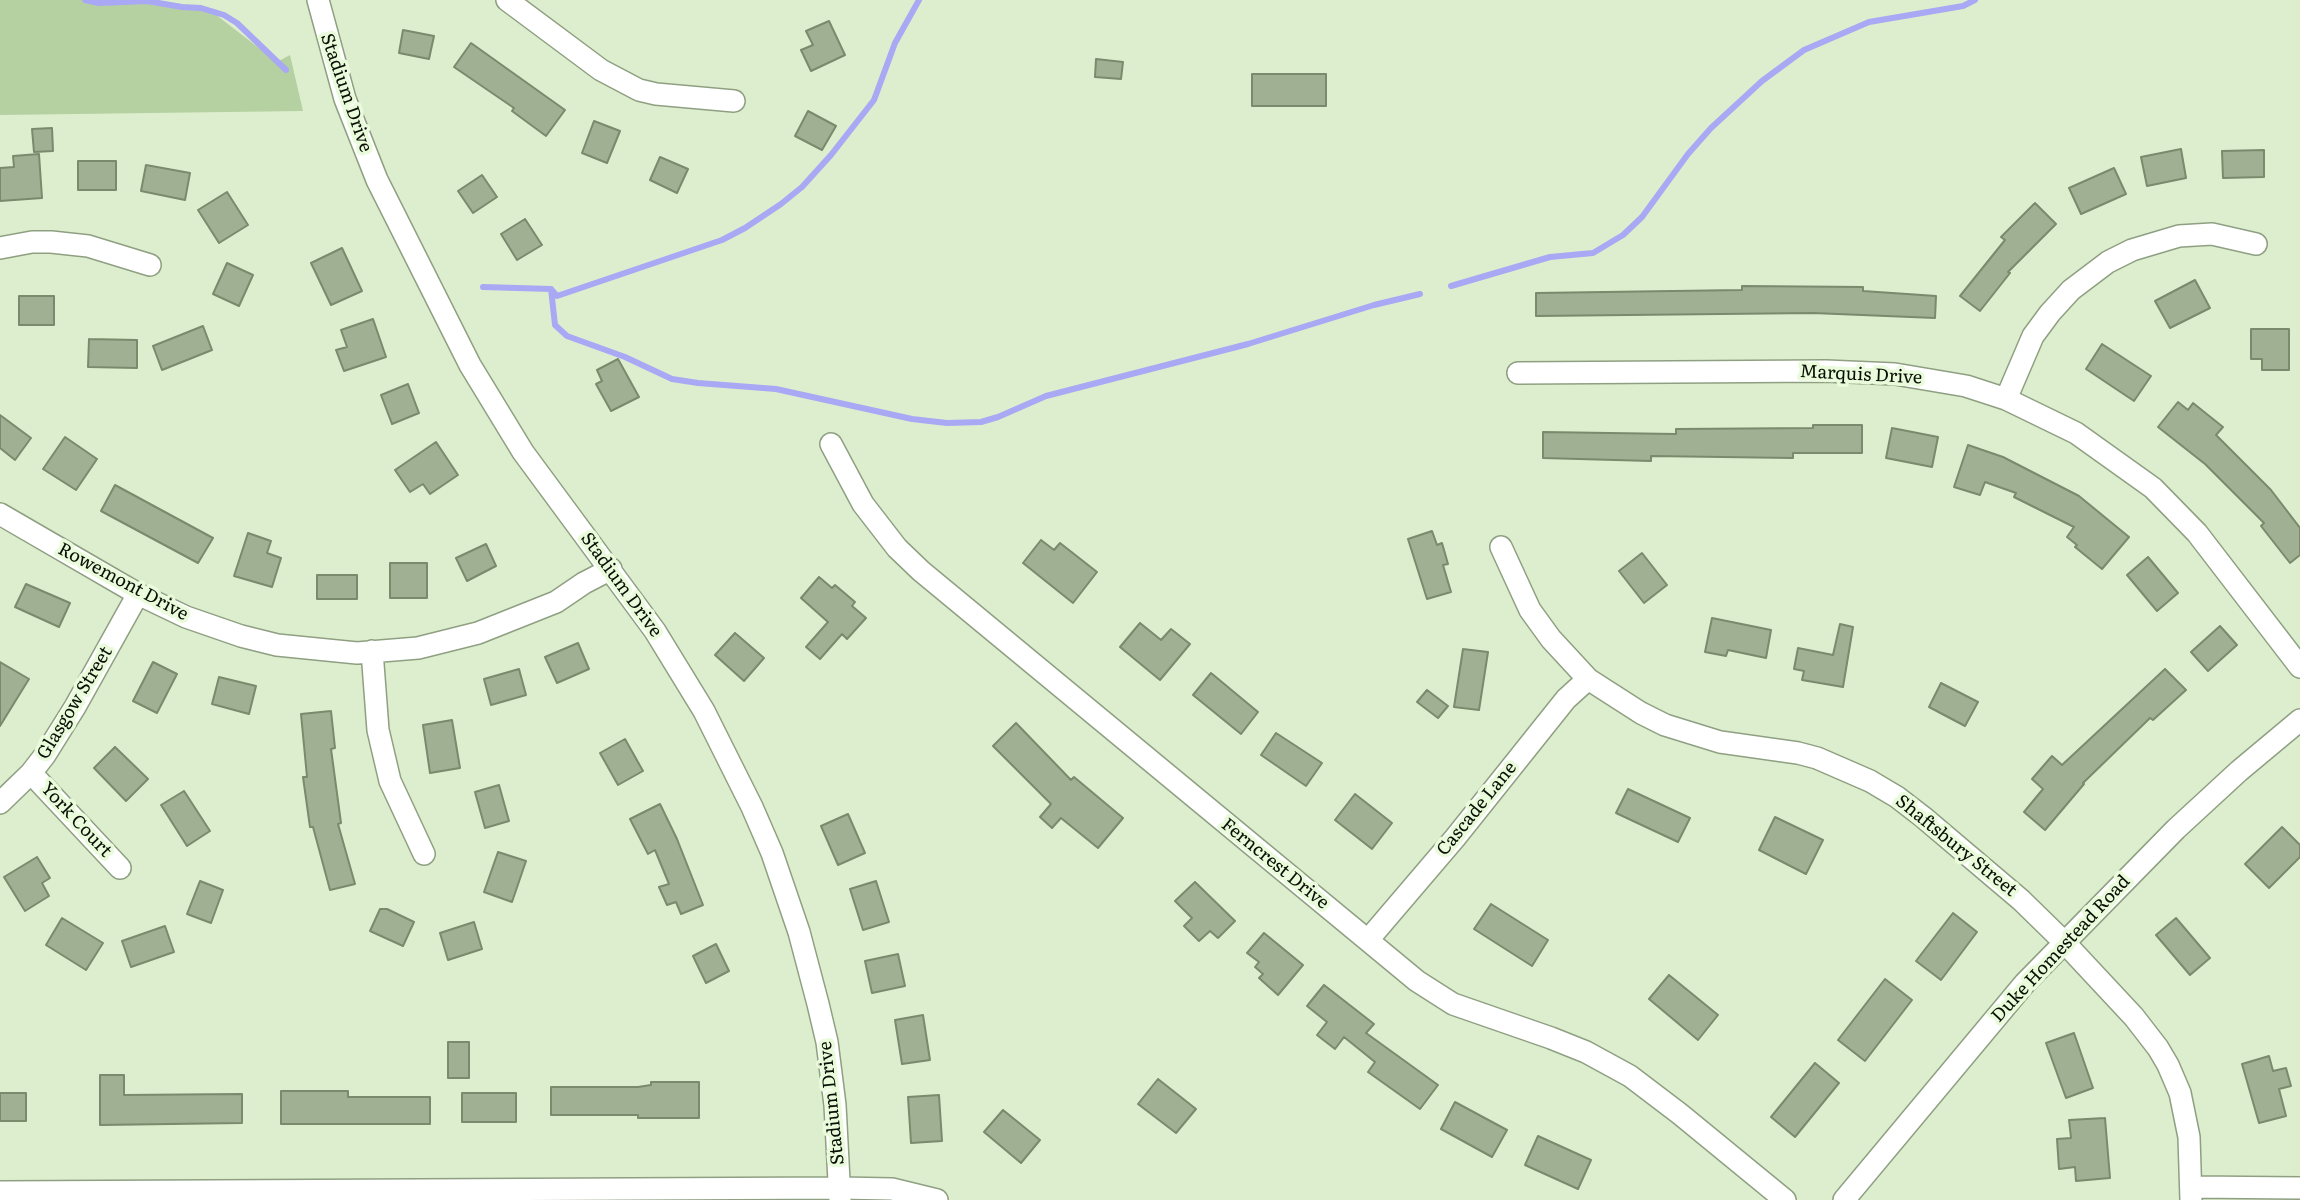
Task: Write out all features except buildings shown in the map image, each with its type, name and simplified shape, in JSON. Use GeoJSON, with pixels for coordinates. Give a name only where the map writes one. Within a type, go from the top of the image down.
{"type":"FeatureCollection","features":[{"type":"Feature","properties":{"kind":"street","name":"Stadium Drive"},"geometry":{"type":"LineString","coordinates":[[318,0],[345,99],[377,180],[470,365],[523,452],[655,631],[705,711],[752,807],[772,853],[799,932],[827,1041],[835,1105],[840,1194]]}},
{"type":"Feature","properties":{"kind":"street"},"geometry":{"type":"LineString","coordinates":[[507,0],[601,70],[639,90],[734,101]]}},
{"type":"Feature","properties":{"kind":"street"},"geometry":{"type":"LineString","coordinates":[[2006,399],[2033,336],[2050,313],[2071,290],[2108,262],[2133,250],[2179,236],[2211,233],[2256,244]]}},
{"type":"Feature","properties":{"kind":"street"},"geometry":{"type":"LineString","coordinates":[[0,248],[32,242],[88,246],[150,265]]}},
{"type":"Feature","properties":{"kind":"street","name":"Marquis Drive"},"geometry":{"type":"LineString","coordinates":[[1518,373],[1895,374],[1966,386],[2006,399],[2076,433],[2153,488],[2197,533],[2300,667]]}},
{"type":"Feature","properties":{"kind":"street","name":"Ferncrest Drive"},"geometry":{"type":"LineString","coordinates":[[831,444],[863,504],[897,548],[921,571],[1417,981],[1453,1004],[1586,1052],[1630,1076],[1785,1200]]}},
{"type":"Feature","properties":{"kind":"street","name":"Rowemont Drive"},"geometry":{"type":"LineString","coordinates":[[0,514],[138,594],[186,617],[278,645],[357,653],[418,648],[478,633],[556,602],[611,569]]}},
{"type":"Feature","properties":{"kind":"street","name":"Shaftsbury Street"},"geometry":{"type":"LineString","coordinates":[[1501,547],[1530,610],[1588,679],[1665,725],[1720,742],[1808,755],[1845,768],[1897,797],[2021,900],[2133,1017],[2168,1065],[2184,1106],[2189,1137],[2192,1194]]}},
{"type":"Feature","properties":{"kind":"street","name":"Glasgow Street"},"geometry":{"type":"LineString","coordinates":[[0,803],[31,773],[75,707],[138,594]]}},
{"type":"Feature","properties":{"kind":"street"},"geometry":{"type":"LineString","coordinates":[[372,652],[378,730],[390,780],[424,854]]}},
{"type":"Feature","properties":{"kind":"street","name":"Cascade Lane"},"geometry":{"type":"LineString","coordinates":[[1368,940],[1455,838],[1566,699],[1588,679]]}},
{"type":"Feature","properties":{"kind":"street","name":"Duke Homestead Road"},"geometry":{"type":"LineString","coordinates":[[1844,1200],[2025,982],[2176,829],[2300,720]]}},
{"type":"Feature","properties":{"kind":"street","name":"York Court"},"geometry":{"type":"LineString","coordinates":[[31,773],[120,868]]}},
{"type":"Feature","properties":{"kind":"street"},"geometry":{"type":"LineString","coordinates":[[2192,1194],[2300,1188]]}},
{"type":"Feature","properties":{"kind":"street"},"geometry":{"type":"LineString","coordinates":[[0,1192],[840,1194],[892,1189],[937,1200]]}},
{"type":"Feature","properties":{"kind":"green space"},"geometry":{"type":"Polygon","coordinates":[[[0,0],[87,0],[206,7],[277,62],[290,55],[303,111],[0,115],[0,0]]]}},
{"type":"Feature","properties":{"kind":"waterway"},"geometry":{"type":"LineString","coordinates":[[85,0],[99,3],[147,1],[201,8],[224,15],[237,23],[286,70]]}},
{"type":"Feature","properties":{"kind":"waterway"},"geometry":{"type":"LineString","coordinates":[[483,287],[551,289],[557,296],[722,240],[745,228],[802,187],[874,100],[895,43],[919,0]]}},
{"type":"Feature","properties":{"kind":"waterway"},"geometry":{"type":"LineString","coordinates":[[1451,286],[1550,257],[1593,253],[1623,235],[1642,217],[1688,154],[1711,128],[1762,81],[1804,50],[1869,22],[1963,6],[1975,0]]}},
{"type":"Feature","properties":{"kind":"waterway"},"geometry":{"type":"LineString","coordinates":[[551,289],[555,325],[567,336],[625,357],[672,379],[776,389],[912,419],[947,423],[981,422],[1046,396],[1248,344],[1374,305],[1420,294]]}}]}
